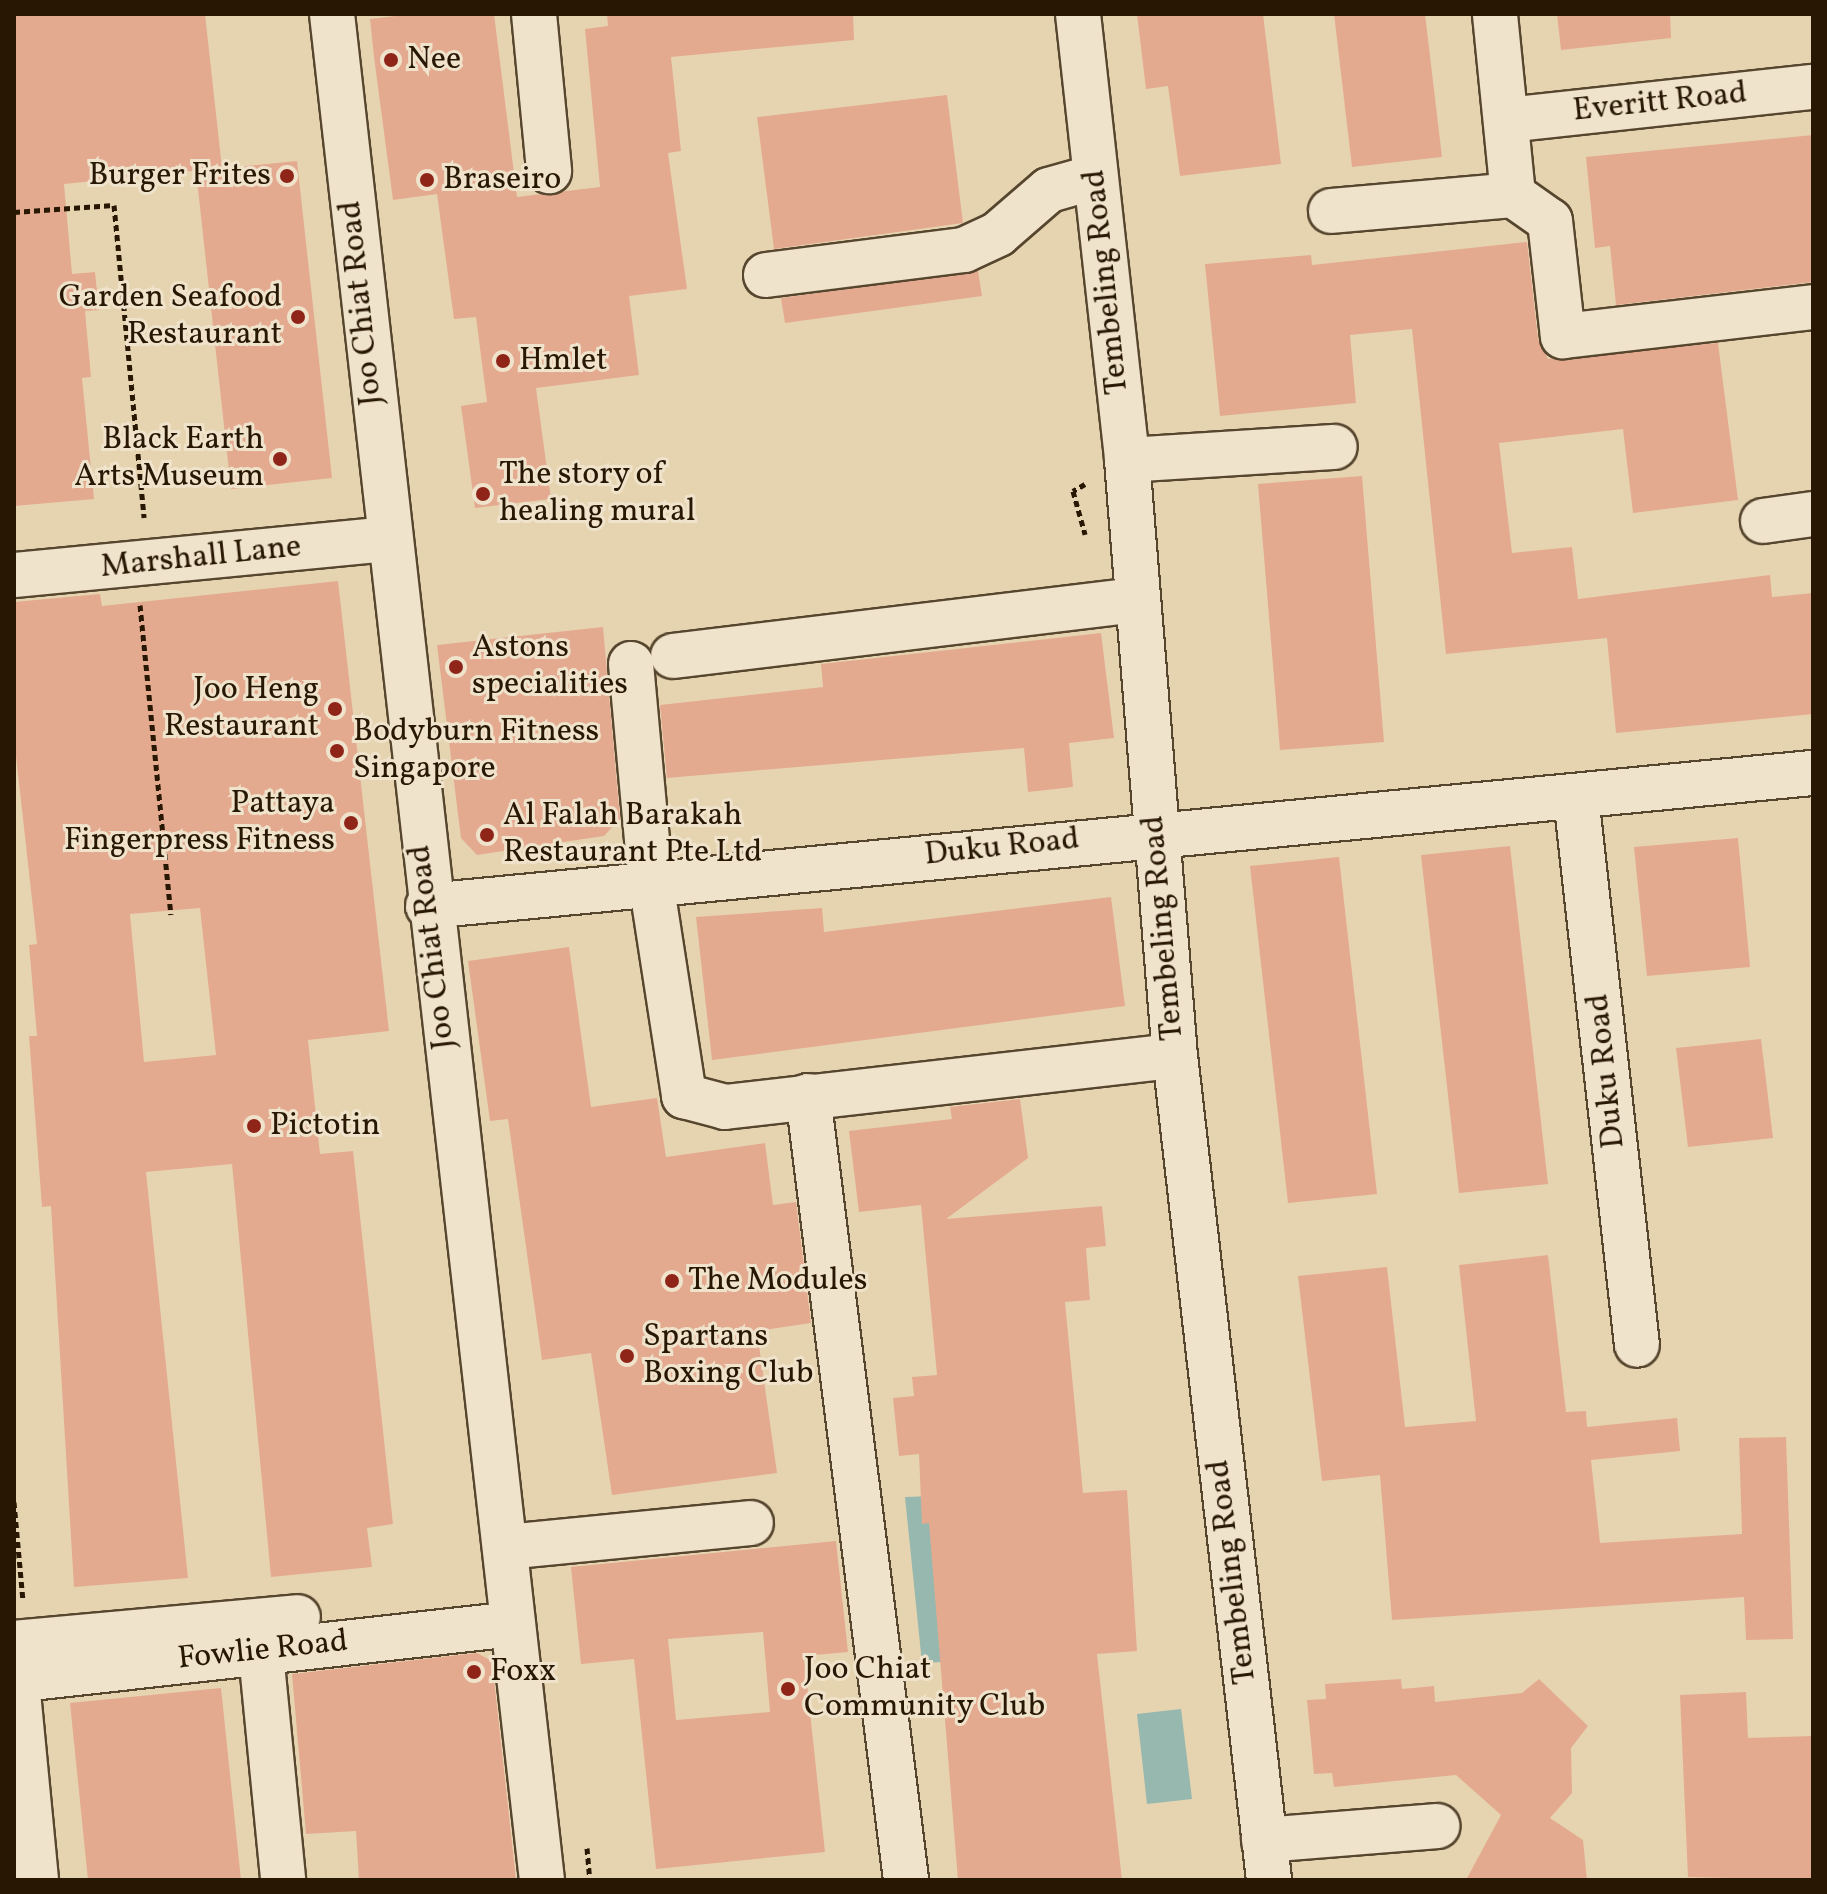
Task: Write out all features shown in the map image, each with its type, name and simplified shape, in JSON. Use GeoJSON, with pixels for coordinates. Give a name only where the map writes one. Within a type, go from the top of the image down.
{"type":"FeatureCollection","features":[{"type":"Feature","properties":{"kind":"street","name":"Joo Chiat Road"},"geometry":{"type":"LineString","coordinates":[[332,14],[428,906],[506,1547],[542,1880]]}},
{"type":"Feature","properties":{"kind":"street"},"geometry":{"type":"LineString","coordinates":[[534,14],[549,171]]}},
{"type":"Feature","properties":{"kind":"street","name":"Tembeling Road"},"geometry":{"type":"LineString","coordinates":[[1078,14],[1127,460],[1120,603],[1155,831],[1175,1056],[1266,1860],[1437,1826]]}},
{"type":"Feature","properties":{"kind":"street"},"geometry":{"type":"LineString","coordinates":[[1495,14],[1513,195]]}},
{"type":"Feature","properties":{"kind":"street","name":"Everitt Road"},"geometry":{"type":"LineString","coordinates":[[1507,120],[1813,87]]}},
{"type":"Feature","properties":{"kind":"street"},"geometry":{"type":"LineString","coordinates":[[766,275],[964,250],[998,234],[1049,190],[1095,177]]}},
{"type":"Feature","properties":{"kind":"street"},"geometry":{"type":"LineString","coordinates":[[1331,211],[1513,195],[1550,221],[1563,336],[1813,307]]}},
{"type":"Feature","properties":{"kind":"street"},"geometry":{"type":"LineString","coordinates":[[1127,460],[1335,447]]}},
{"type":"Feature","properties":{"kind":"street"},"geometry":{"type":"LineString","coordinates":[[1763,521],[1813,514]]}},
{"type":"Feature","properties":{"kind":"street","name":"Marshall Lane"},"geometry":{"type":"LineString","coordinates":[[14,575],[388,539]]}},
{"type":"Feature","properties":{"kind":"street"},"geometry":{"type":"LineString","coordinates":[[673,656],[1120,603]]}},
{"type":"Feature","properties":{"kind":"street"},"geometry":{"type":"LineString","coordinates":[[631,664],[651,882],[684,1096],[725,1107],[1175,1056]]}},
{"type":"Feature","properties":{"kind":"street","name":"Duku Road"},"geometry":{"type":"LineString","coordinates":[[428,906],[1155,831],[1576,797],[1813,773]]}},
{"type":"Feature","properties":{"kind":"street","name":"Duku Road"},"geometry":{"type":"LineString","coordinates":[[1576,797],[1637,1345]]}},
{"type":"Feature","properties":{"kind":"street"},"geometry":{"type":"LineString","coordinates":[[808,1096],[906,1880]]}},
{"type":"Feature","properties":{"kind":"street"},"geometry":{"type":"LineString","coordinates":[[506,1547],[751,1523]]}},
{"type":"Feature","properties":{"kind":"street","name":"Fowlie Road"},"geometry":{"type":"LineString","coordinates":[[15,1664],[259,1635],[512,1613]]}},
{"type":"Feature","properties":{"kind":"street"},"geometry":{"type":"LineString","coordinates":[[259,1635],[283,1880]]}},
{"type":"Feature","properties":{"kind":"street"},"geometry":{"type":"LineString","coordinates":[[15,1664],[36,1880]]}},
{"type":"Feature","properties":{"kind":"path"},"geometry":{"type":"LineString","coordinates":[[14,212],[114,205],[144,519]]}},
{"type":"Feature","properties":{"kind":"path"},"geometry":{"type":"LineString","coordinates":[[1120,603],[1073,491],[1127,460]]}},
{"type":"Feature","properties":{"kind":"path"},"geometry":{"type":"LineString","coordinates":[[138,588],[171,914]]}},
{"type":"Feature","properties":{"kind":"water"},"geometry":{"type":"Polygon","coordinates":[[[932,1496],[943,1662],[922,1663],[905,1497],[932,1496]]]}},
{"type":"Feature","properties":{"kind":"water"},"geometry":{"type":"Polygon","coordinates":[[[1181,1709],[1192,1799],[1147,1804],[1137,1714],[1181,1709]]]}},
{"type":"Feature","properties":{"kind":"building"},"geometry":{"type":"Polygon","coordinates":[[[14,14],[205,14],[222,168],[64,184],[72,274],[95,272],[99,310],[85,311],[91,377],[82,378],[94,499],[14,506],[14,14]]]}},
{"type":"Feature","properties":{"kind":"building"},"geometry":{"type":"Polygon","coordinates":[[[412,14],[494,14],[517,197],[600,187],[585,29],[608,26],[607,14],[853,14],[854,40],[671,57],[681,151],[668,153],[687,289],[629,296],[639,375],[536,388],[551,499],[475,508],[461,406],[487,402],[476,317],[454,319],[437,194],[393,200],[374,57],[370,19],[412,14]]]}},
{"type":"Feature","properties":{"kind":"building"},"geometry":{"type":"Polygon","coordinates":[[[1137,14],[1263,14],[1281,164],[1180,176],[1168,86],[1146,89],[1137,14]]]}},
{"type":"Feature","properties":{"kind":"building"},"geometry":{"type":"Polygon","coordinates":[[[1334,14],[1425,14],[1442,157],[1352,167],[1334,14]]]}},
{"type":"Feature","properties":{"kind":"building"},"geometry":{"type":"Polygon","coordinates":[[[1557,14],[1670,14],[1671,38],[1561,50],[1557,14]]]}},
{"type":"Feature","properties":{"kind":"building"},"geometry":{"type":"Polygon","coordinates":[[[947,95],[963,223],[774,249],[757,117],[947,95]]]}},
{"type":"Feature","properties":{"kind":"building"},"geometry":{"type":"Polygon","coordinates":[[[1813,135],[1813,282],[1616,305],[1610,246],[1595,248],[1586,157],[1813,135]]]}},
{"type":"Feature","properties":{"kind":"building"},"geometry":{"type":"Polygon","coordinates":[[[297,161],[332,478],[231,489],[196,171],[297,161]]]}},
{"type":"Feature","properties":{"kind":"building"},"geometry":{"type":"Polygon","coordinates":[[[1527,242],[1538,339],[1548,359],[1718,343],[1738,500],[1633,513],[1623,429],[1499,443],[1512,553],[1572,547],[1578,599],[1770,575],[1772,597],[1813,593],[1813,714],[1616,733],[1607,638],[1446,654],[1412,329],[1350,335],[1356,403],[1220,416],[1205,264],[1311,255],[1312,265],[1527,242]]]}},
{"type":"Feature","properties":{"kind":"building"},"geometry":{"type":"Polygon","coordinates":[[[978,271],[982,296],[785,323],[781,298],[978,271]]]}},
{"type":"Feature","properties":{"kind":"building"},"geometry":{"type":"Polygon","coordinates":[[[1362,476],[1384,742],[1280,750],[1258,484],[1362,476]]]}},
{"type":"Feature","properties":{"kind":"building"},"geometry":{"type":"Polygon","coordinates":[[[338,581],[389,1031],[308,1040],[320,1154],[353,1151],[393,1524],[367,1528],[372,1567],[271,1577],[232,1164],[146,1172],[188,1578],[74,1587],[51,1206],[42,1207],[29,1036],[37,1036],[29,945],[37,944],[14,738],[14,602],[100,594],[102,606],[338,581]],[[200,908],[130,914],[144,1062],[216,1055],[200,908]]]}},
{"type":"Feature","properties":{"kind":"building"},"geometry":{"type":"Polygon","coordinates":[[[603,627],[620,819],[604,836],[477,855],[461,838],[437,645],[603,627]]]}},
{"type":"Feature","properties":{"kind":"building"},"geometry":{"type":"Polygon","coordinates":[[[1101,633],[1114,738],[1069,743],[1073,787],[1028,792],[1024,748],[667,778],[660,705],[823,687],[821,664],[1101,633]]]}},
{"type":"Feature","properties":{"kind":"building"},"geometry":{"type":"Polygon","coordinates":[[[1738,838],[1750,967],[1647,976],[1634,847],[1738,838]]]}},
{"type":"Feature","properties":{"kind":"building"},"geometry":{"type":"Polygon","coordinates":[[[1510,846],[1548,1184],[1459,1193],[1421,855],[1510,846]]]}},
{"type":"Feature","properties":{"kind":"building"},"geometry":{"type":"Polygon","coordinates":[[[1339,857],[1377,1194],[1288,1203],[1250,866],[1339,857]]]}},
{"type":"Feature","properties":{"kind":"building"},"geometry":{"type":"Polygon","coordinates":[[[1111,897],[1125,1006],[712,1060],[696,917],[822,908],[824,932],[1111,897]]]}},
{"type":"Feature","properties":{"kind":"building"},"geometry":{"type":"Polygon","coordinates":[[[569,947],[591,1107],[657,1098],[666,1157],[765,1143],[773,1205],[796,1202],[811,1323],[757,1331],[777,1473],[612,1495],[591,1353],[542,1360],[508,1119],[490,1121],[468,961],[569,947]]]}},
{"type":"Feature","properties":{"kind":"building"},"geometry":{"type":"Polygon","coordinates":[[[1761,1039],[1773,1138],[1688,1147],[1676,1048],[1761,1039]]]}},
{"type":"Feature","properties":{"kind":"building"},"geometry":{"type":"Polygon","coordinates":[[[1020,1099],[1028,1158],[946,1219],[1102,1206],[1106,1246],[1086,1248],[1090,1300],[1065,1302],[1083,1493],[1127,1490],[1137,1651],[1097,1654],[1122,1880],[958,1880],[929,1523],[922,1524],[919,1454],[899,1456],[893,1398],[914,1396],[912,1377],[937,1375],[921,1205],[859,1212],[849,1131],[952,1119],[950,1107],[1020,1099]]]}},
{"type":"Feature","properties":{"kind":"building"},"geometry":{"type":"Polygon","coordinates":[[[1548,1255],[1566,1412],[1586,1411],[1587,1427],[1677,1418],[1680,1451],[1591,1460],[1600,1543],[1742,1534],[1739,1438],[1786,1437],[1793,1639],[1746,1640],[1744,1597],[1392,1620],[1380,1475],[1322,1481],[1298,1276],[1387,1267],[1405,1427],[1476,1421],[1459,1265],[1548,1255]]]}},
{"type":"Feature","properties":{"kind":"building","name":"Joo Chiat Community Club"},"geometry":{"type":"Polygon","coordinates":[[[836,1541],[848,1652],[804,1656],[825,1852],[656,1869],[634,1659],[581,1664],[571,1567],[836,1541]],[[763,1632],[668,1639],[676,1720],[770,1712],[763,1632]]]}},
{"type":"Feature","properties":{"kind":"building"},"geometry":{"type":"Polygon","coordinates":[[[477,1653],[492,1661],[516,1880],[359,1880],[356,1831],[306,1834],[292,1674],[477,1653]]]}},
{"type":"Feature","properties":{"kind":"building"},"geometry":{"type":"Polygon","coordinates":[[[1401,1679],[1402,1689],[1434,1686],[1435,1702],[1522,1693],[1539,1679],[1588,1726],[1571,1748],[1572,1793],[1550,1818],[1583,1840],[1587,1880],[1466,1880],[1501,1815],[1456,1775],[1334,1787],[1332,1773],[1314,1774],[1307,1700],[1326,1699],[1325,1684],[1401,1679]]]}},
{"type":"Feature","properties":{"kind":"building"},"geometry":{"type":"Polygon","coordinates":[[[221,1688],[241,1880],[88,1880],[70,1703],[221,1688]]]}},
{"type":"Feature","properties":{"kind":"building"},"geometry":{"type":"Polygon","coordinates":[[[1746,1692],[1748,1738],[1813,1736],[1813,1880],[1688,1877],[1680,1695],[1746,1692]]]}},
{"type":"Feature","properties":{"kind":"place","name":"Nee"},"geometry":{"type":"Point","coordinates":[391,60]}},
{"type":"Feature","properties":{"kind":"place","name":"Burger Frites"},"geometry":{"type":"Point","coordinates":[287,176]}},
{"type":"Feature","properties":{"kind":"place","name":"Braseiro"},"geometry":{"type":"Point","coordinates":[427,180]}},
{"type":"Feature","properties":{"kind":"place","name":"Garden Seafood Restaurant"},"geometry":{"type":"Point","coordinates":[298,317]}},
{"type":"Feature","properties":{"kind":"place","name":"Hmlet"},"geometry":{"type":"Point","coordinates":[503,361]}},
{"type":"Feature","properties":{"kind":"place","name":"Black Earth Arts Museum"},"geometry":{"type":"Point","coordinates":[280,459]}},
{"type":"Feature","properties":{"kind":"place","name":"The story of healing mural"},"geometry":{"type":"Point","coordinates":[483,494]}},
{"type":"Feature","properties":{"kind":"place","name":"Astons specialities"},"geometry":{"type":"Point","coordinates":[456,667]}},
{"type":"Feature","properties":{"kind":"place","name":"Joo Heng Restaurant"},"geometry":{"type":"Point","coordinates":[335,709]}},
{"type":"Feature","properties":{"kind":"place","name":"Bodyburn Fitness Singapore"},"geometry":{"type":"Point","coordinates":[337,751]}},
{"type":"Feature","properties":{"kind":"place","name":"Pattaya Fingerpress Fitness"},"geometry":{"type":"Point","coordinates":[351,823]}},
{"type":"Feature","properties":{"kind":"place","name":"Al Falah Barakah Restaurant Pte Ltd"},"geometry":{"type":"Point","coordinates":[487,835]}},
{"type":"Feature","properties":{"kind":"place","name":"Pictotin"},"geometry":{"type":"Point","coordinates":[254,1126]}},
{"type":"Feature","properties":{"kind":"place","name":"The Modules"},"geometry":{"type":"Point","coordinates":[672,1281]}},
{"type":"Feature","properties":{"kind":"place","name":"Spartans Boxing Club"},"geometry":{"type":"Point","coordinates":[627,1356]}},
{"type":"Feature","properties":{"kind":"place","name":"Foxx"},"geometry":{"type":"Point","coordinates":[474,1672]}},
{"type":"Feature","properties":{"kind":"place","name":"Joo Chiat Community Club"},"geometry":{"type":"Point","coordinates":[788,1689]}}]}
